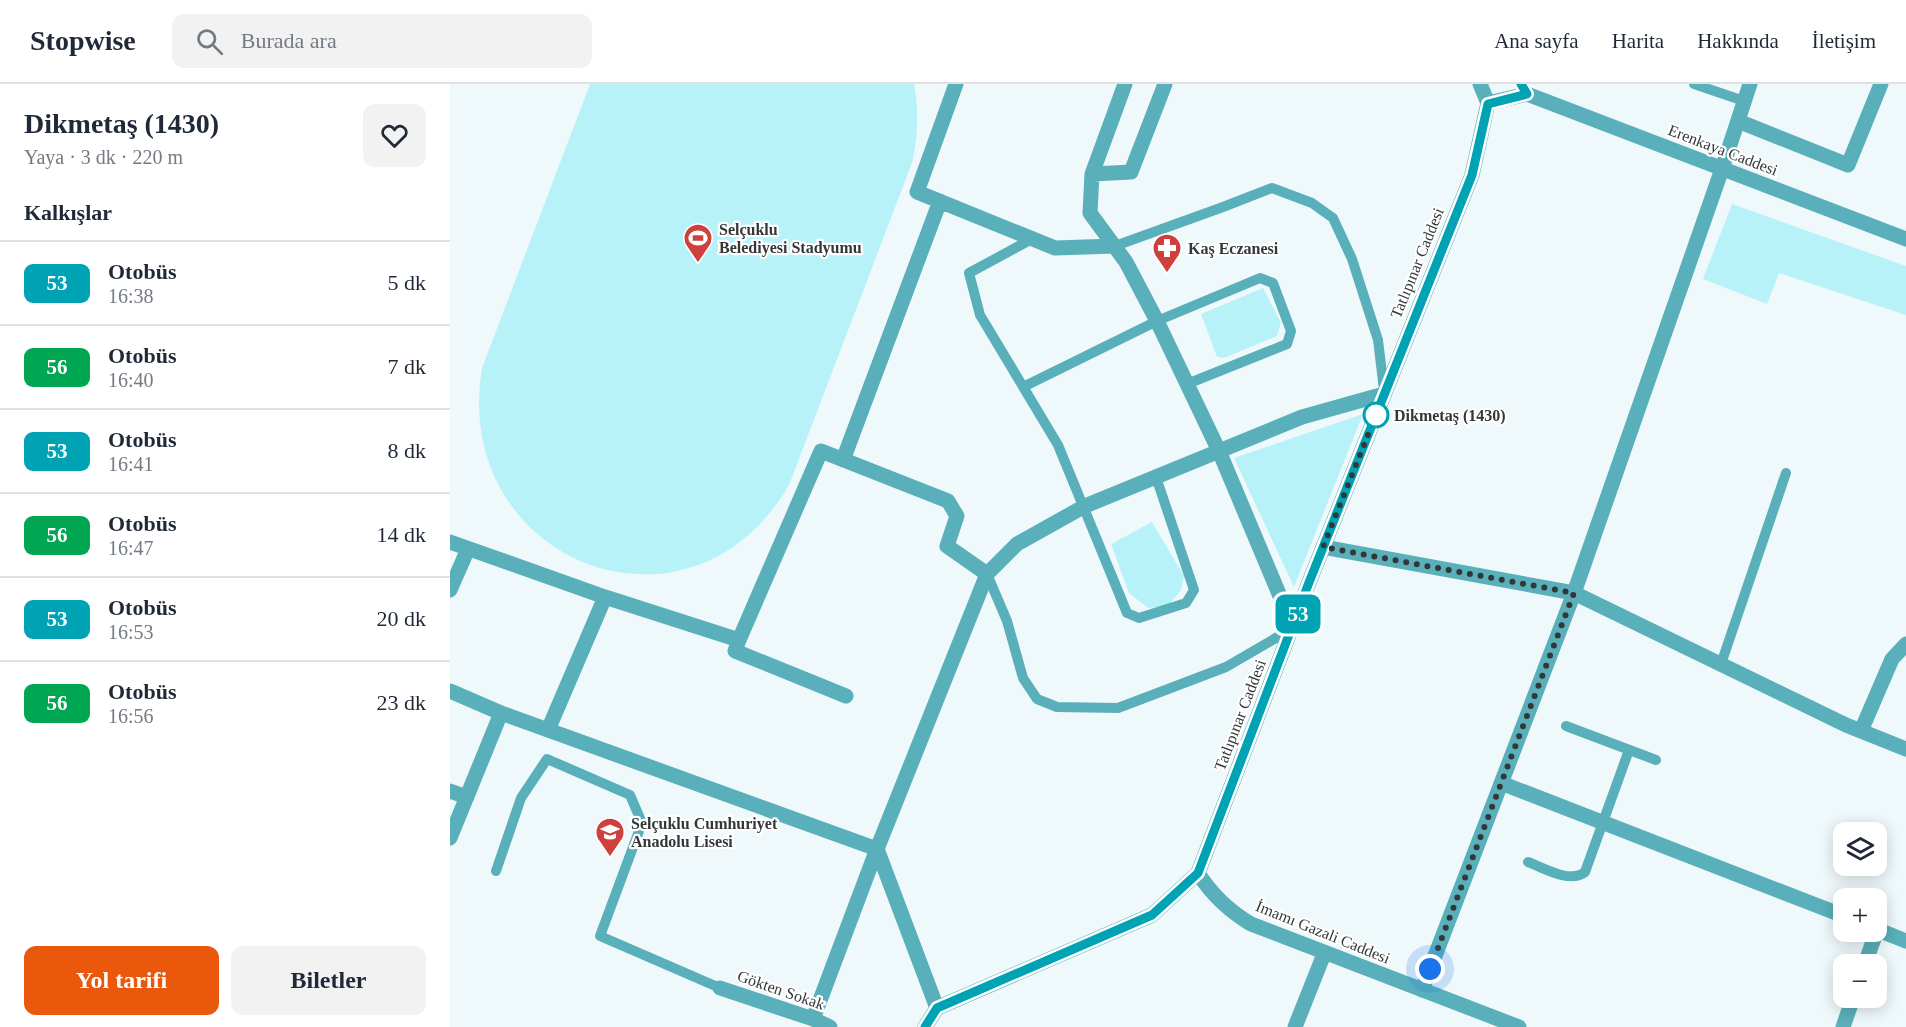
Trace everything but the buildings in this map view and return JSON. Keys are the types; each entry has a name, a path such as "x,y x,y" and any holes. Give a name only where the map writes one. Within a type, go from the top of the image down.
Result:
{"street":[{"path":"956,84 917,192 1055,248 1115,246"},
{"path":"1125,84 1092,174 1090,213 1126,262 1157,321 1219,451 1293,627"},
{"path":"1092,174 1131,171 1165,84"},
{"path":"1480,84 1488,104 1524,89"},
{"path":"1422,990 1574,593 1750,84"},
{"path":"1738,120 1848,165 1881,84"},
{"name":"Erenkaya Caddesi","path":"1524,89 1906,240"},
{"name":"Tatlıpınar Caddesi","path":"937,1008 1152,915 1198,873 1323,547 1472,175 1488,104"},
{"path":"843,460 940,201"},
{"path":"813,1019 877,849 987,574 1017,544 1085,506 1302,417 1384,394"},
{"path":"846,696 735,651 821,451 948,501 957,516 947,546 987,574"},
{"path":"450,542 605,597 739,640"},
{"path":"1323,547 1574,593 1861,731 1906,748"},
{"path":"450,590 468,549"},
{"path":"548,730 605,597"},
{"path":"1861,731 1892,659 1906,644"},
{"path":"450,690 501,713 877,849 937,1008 925,1027"},
{"path":"450,838 501,713"},
{"path":"1501,783 1833,912"},
{"path":"450,791 467,797"},
{"name":"İmamı Gazali Caddesi","path":"1198,873 1208,887 1235,914 1268,932 1519,1027"},
{"path":"1887,933 1906,941"},
{"path":"1295,1027 1324,954"},
{"name":"Gökten Sokak","path":"720,988 813,1019 830,1027"},
{"path":"1843,1027 1850,1008"}],"lane":[{"path":"1694,84 1744,101"},
{"path":"1115,246 1272,188 1312,203 1333,218 1352,260 1378,340 1384,394"},
{"path":"1032,239 969,273 980,315 1058,445 1085,506 1127,613 1139,618 1186,603 1194,590 1156,477"},
{"path":"1023,387 1157,321 1260,278 1273,283 1291,331 1287,344 1187,384"},
{"path":"1721,664 1786,473"},
{"path":"987,574 1007,621 1023,678 1037,699 1057,707 1118,708 1226,667 1293,627"},
{"path":"1566,726 1656,760"},
{"path":"1528,862 1571,878 1579,877 1585,872 1629,750"},
{"path":"496,871 520,798 548,759 630,795 642,823 600,936 720,988"}],"shaded area":[{"name":"Selçuklu Belediyesi Stadyumu","path":"590,84 914,84 917,124 912,163 789,485 746,537 695,566 640,574 586,563 539,535 503,492 482,436 482,368"},
{"path":"1732,204 1906,266 1906,315 1779,273 1767,304 1703,279"},
{"path":"1263,288 1281,323 1277,336 1224,358 1217,357 1201,314"},
{"path":"1363,414 1294,587 1234,458"},
{"path":"1152,522 1184,576 1181,590 1168,606 1148,608 1129,593 1111,544"}],"bus line":[{"name":"53","path":"925,1027 937,1008 1152,915 1198,873 1308,585 1472,175 1488,104 1527,94 1521,84"}],"place":[{"name":"Selçuklu Belediyesi Stadyumu","path":"698,264"},
{"name":"Kaş Eczanesi","path":"1167,274"},
{"name":"Dikmetaş (1430)","path":"1376,415"},
{"name":"Selçuklu Cumhuriyet Anadolu Lisesi","path":"610,858"}],"route":[{"path":"1376,415 1323,547 1574,593 1430,969"}]}
